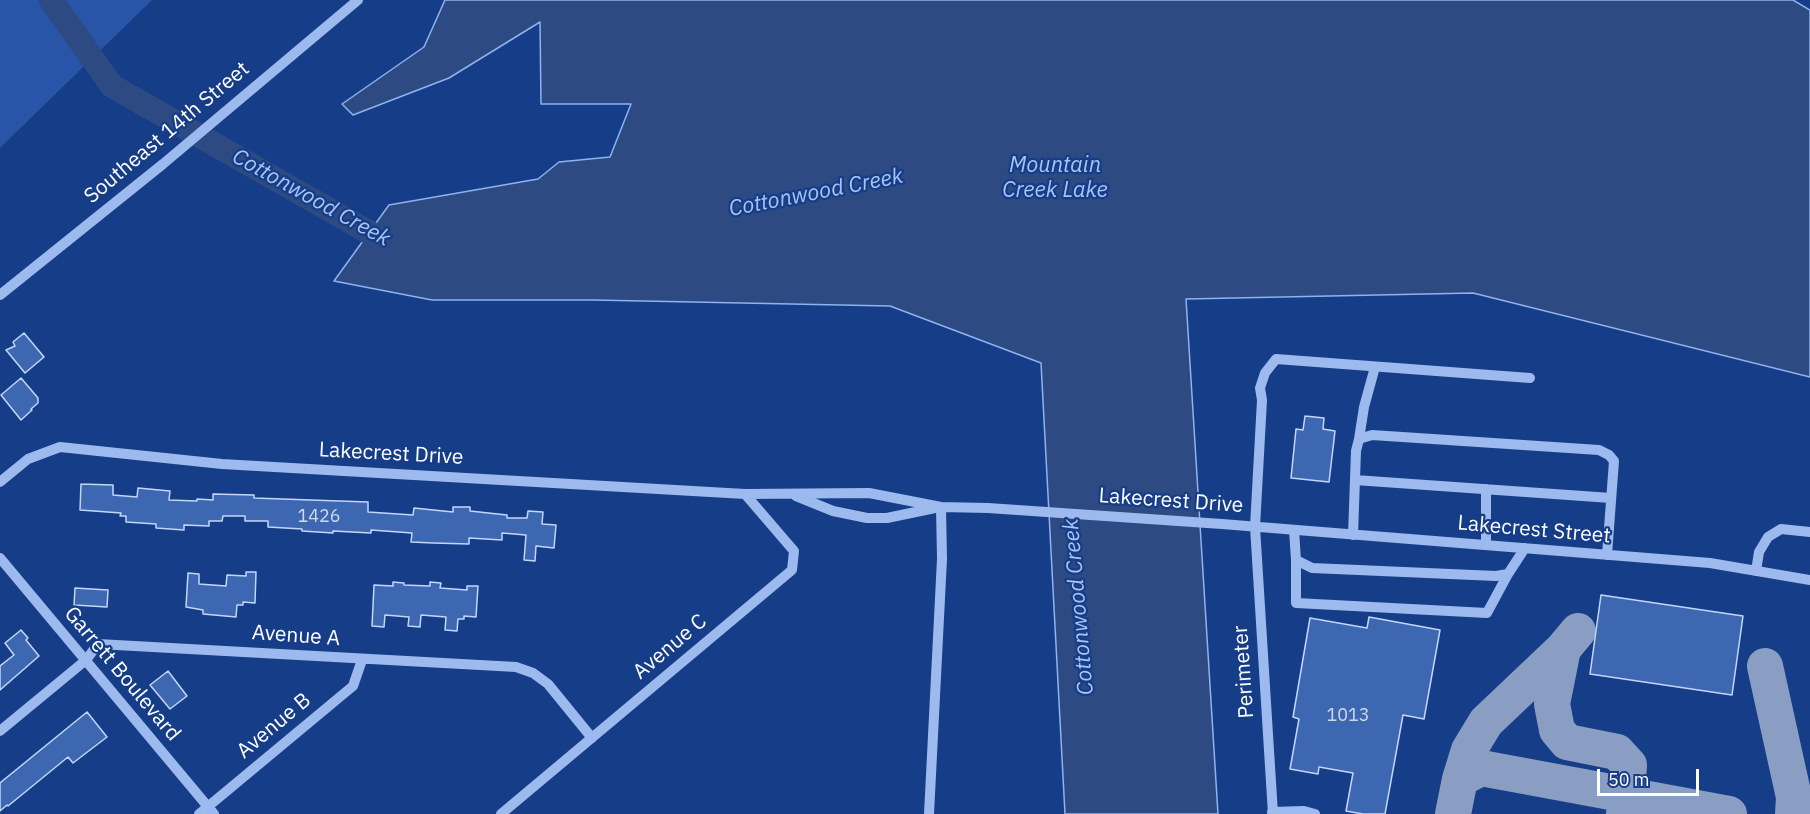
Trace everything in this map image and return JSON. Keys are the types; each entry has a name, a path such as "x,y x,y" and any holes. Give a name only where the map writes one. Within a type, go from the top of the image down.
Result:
{"street":[{"name":"Southeast 14th Street","path":"0,295 163,164 358,0"},
{"name":"Perimeter","path":"1273,813 1255,527 1262,400 1260,388 1265,373 1276,359 1376,367"},
{"path":"1353,535 1356,451 1364,407 1376,367 1530,378"},
{"path":"1359,439 1372,435 1599,450 1609,455 1614,461 1606,555"},
{"name":"Lakecrest Drive","path":"0,482 28,459 60,447 222,464 745,494 869,493 941,507 988,508 1255,527"},
{"path":"1355,480 1611,498"},
{"path":"1486,489 1486,545"},
{"name":"Avenue C","path":"501,814 792,570 794,552 745,494"},
{"name":"Lakecrest Drive","path":"791,494 832,511 867,518 887,518 941,507"},
{"path":"929,814 942,559 941,507"},
{"name":"Lakecrest Street","path":"1255,527 1710,563 1810,580"},
{"path":"1755,571 1759,552 1768,537 1781,529 1810,532"},
{"path":"1294,530 1296,603 1307,604 1487,613 1525,548"},
{"name":"Garrett Boulevard","path":"0,558 86,660 207,812"},
{"path":"1296,560 1312,568 1496,576 1508,574"},
{"name":"Avenue A","path":"0,731 86,660 98,644 516,667 533,673 548,684 592,738"},
{"name":"Avenue B","path":"207,812 352,686 362,660"},
{"path":"1273,813 1304,811 1315,814"}],"shaded area":[{"path":"0,0 152,0 0,148"}],"water":[{"name":"Mountain Creek Lake","path":"445,0 1793,0 1810,10 1810,377 1473,293 1186,299 1218,814 1065,814 1041,363 890,306 593,300 432,300 334,281 389,205 538,179 559,162 610,157 631,104 541,104 540,22 449,78 353,115 342,104 424,47"}],"building":[{"path":"24,333 44,357 25,373 6,350 15,346 13,342"},
{"path":"21,378 38,398 38,403 21,420 1,395"},
{"path":"1305,416 1324,418 1323,429 1335,431 1329,482 1291,478 1296,429 1303,430"},
{"path":"81,484 113,485 113,495 137,497 138,488 170,491 169,500 213,500 213,494 254,495 254,498 368,502 368,512 413,515 414,508 453,512 453,507 470,507 470,511 507,515 507,518 527,518 528,511 543,512 542,524 556,525 554,548 536,546 535,561 524,560 526,535 502,533 502,540 469,538 469,544 411,542 412,533 371,530 371,533 302,531 302,529 268,527 268,521 245,521 245,516 223,516 222,521 209,521 209,526 184,525 184,530 156,528 156,524 126,522 126,516 120,516 121,513 80,510"},
{"path":"246,572 256,572 255,603 243,602 243,605 237,605 236,617 203,614 203,610 186,607 188,573 199,574 199,584 226,586 227,575 246,576"},
{"path":"393,582 404,583 404,585 430,586 430,582 441,583 440,588 467,590 467,586 478,586 476,617 464,616 464,619 458,619 457,631 445,630 446,617 421,615 420,627 408,626 409,617 385,615 384,627 372,626 374,585 393,586"},
{"path":"75,588 108,590 107,607 74,605"},
{"path":"1601,595 1743,616 1732,695 1590,674"},
{"path":"1369,617 1440,630 1424,719 1403,715 1385,814 1346,811 1353,773 1319,767 1318,774 1290,769 1299,719 1293,717 1310,618 1367,628"},
{"path":"21,630 39,656 0,690 0,666 14,655 5,643"},
{"path":"168,671 187,696 170,709 150,685"},
{"path":"87,712 107,737 73,763 68,757 0,811 0,783"}],"waterway":[{"name":"Cottonwood Creek","path":"51,0 112,86 393,246 397,246"}],"taxiway":[{"path":"1578,631 1563,649 1552,704 1557,730 1567,742 1617,752 1629,765 1624,814"},
{"path":"1460,779 1469,750 1486,722 1563,649"},
{"path":"1765,666 1794,797 1793,814"},
{"path":"1453,814 1460,779 1481,768 1729,814"}]}
